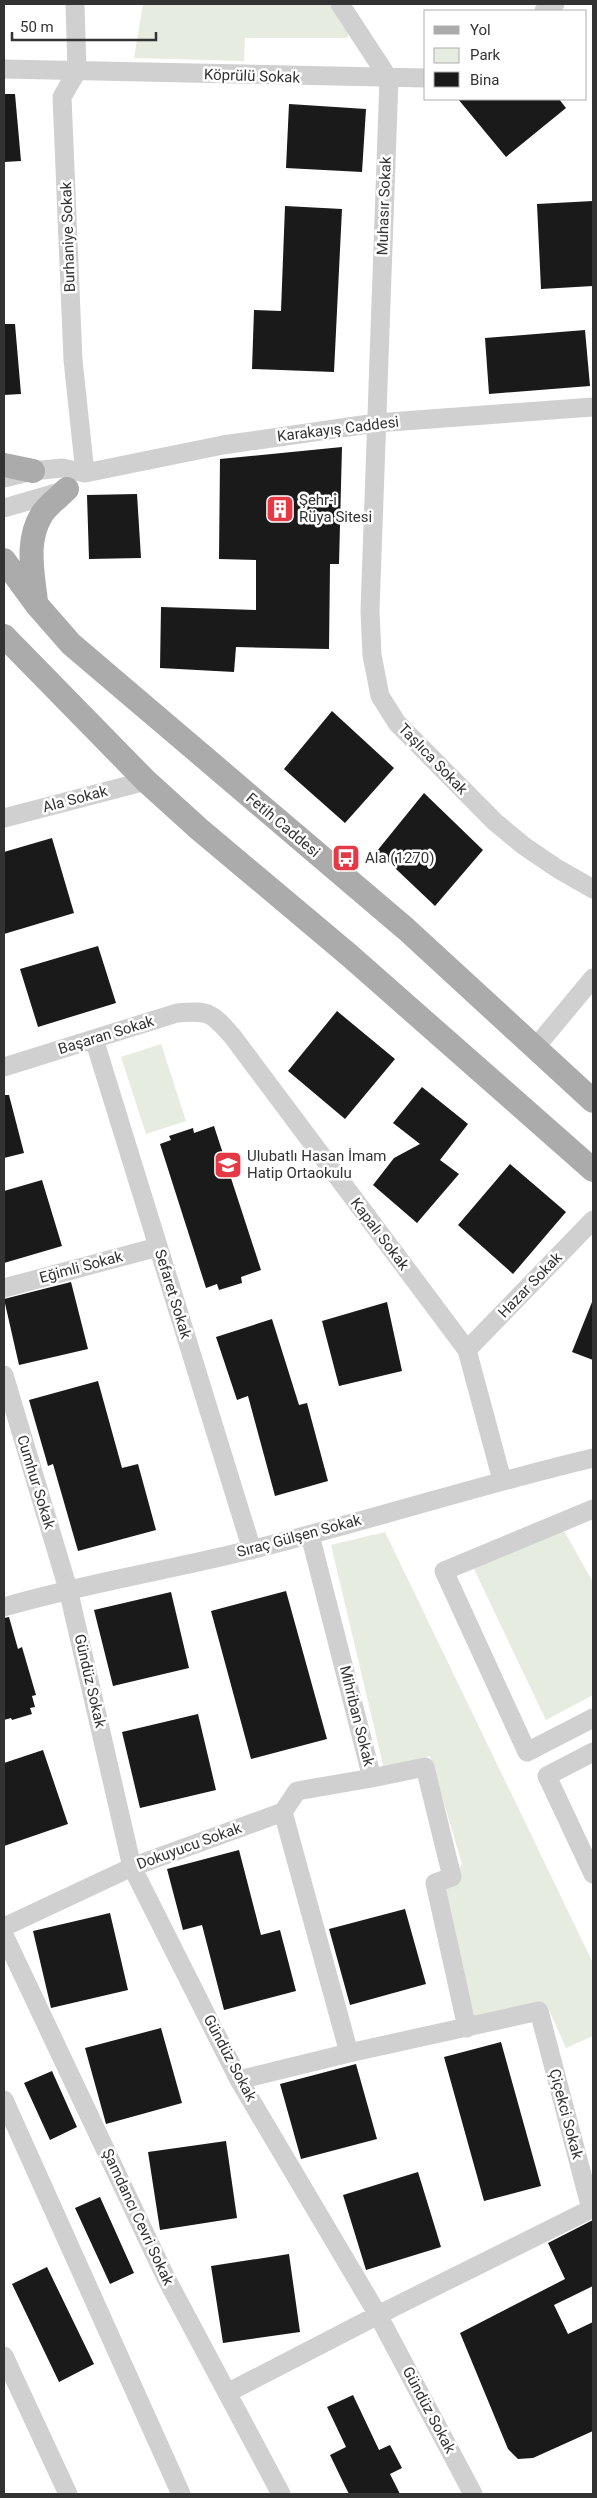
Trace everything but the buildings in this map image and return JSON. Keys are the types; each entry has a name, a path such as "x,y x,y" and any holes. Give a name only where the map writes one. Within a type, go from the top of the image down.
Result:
{"main road":[{"path":"4,465 34,471"},
{"path":"36,604 31,557 35,529 43,513 67,490"},
{"name":"Fetih Caddesi","path":"4,560 36,604 71,644 406,929 593,1101"},
{"path":"5,638 146,781 234,861 349,955 593,1170"}],"street":[{"path":"75,4 77,71"},
{"path":"340,4 389,79"},
{"name":"Köprülü Sokak","path":"4,69 389,79 424,78"},
{"name":"Burhaniye Sokak","path":"77,71 62,97 73,360 85,473"},
{"name":"Muhasır Sokak","path":"376,423 389,79"},
{"name":"Karakayış Caddesi","path":"4,478 34,471 62,468 85,473 223,445 376,423 593,407"},
{"name":"Taşlıca Sokak","path":"376,423 370,611 372,655 380,696 397,723 495,822 551,865 593,889"},
{"path":"4,508 67,490 85,473"},
{"name":"Ala Sokak","path":"4,818 146,781"},
{"path":"535,1048 593,978"},
{"name":"Başaran Sokak","path":"4,1067 177,1013 195,1011 210,1013"},
{"name":"Kapalı Sokak","path":"210,1013 233,1037 467,1350 502,1480"},
{"name":"Sefaret Sokak","path":"94,1039 252,1550"},
{"name":"Hazar Sokak","path":"467,1350 593,1220"},
{"name":"Eğimli Sokak","path":"4,1288 158,1247"},
{"name":"Cumhur Sokak","path":"5,1384 68,1588"},
{"name":"Sıraç Gülşen Sokak","path":"4,1607 68,1588 252,1550 502,1480 593,1458"},
{"path":"592,1723 527,1752 444,1571 593,1509"},
{"name":"Mihriban Sokak","path":"310,1535 372,1778 425,1767 452,1877 435,1883 467,2028"},
{"name":"Gündüz Sokak","path":"68,1588 132,1867 239,2080 378,2314 473,2494"},
{"path":"593,1752 548,1776 593,1874"},
{"path":"349,2053 283,1812 297,1791 372,1778"},
{"name":"Dokuyucu Sokak","path":"4,1927 132,1867 283,1812"},
{"name":"Şamdancı Cevri Sokak","path":"4,1935 166,2278 229,2392 281,2494"},
{"name":"Çiçekci Sokak","path":"229,2392 378,2314 591,2209 539,2011 349,2053 239,2080"},
{"path":"4,2100 181,2494"},
{"path":"4,2356 68,2494"}],"green space":[{"path":"143,4 329,4 351,30 347,38 245,38 244,61 134,58"},
{"path":"161,1044 186,1121 146,1134 121,1057"},
{"path":"560,1524 593,1582 593,1695 546,1720 472,1565"},
{"path":"385,1532 593,1963 593,2036 566,2048 549,2010 476,2023 442,1893 462,1864 430,1756 384,1769 331,1545"}],"place":[{"name":"Şehr-i Rüya Sitesi","path":"280,509"},
{"name":"Ala (1270)","path":"346,858"},
{"name":"Ulubatlı Hasan İmam Hatip Ortaokulu","path":"228,1165"}]}
